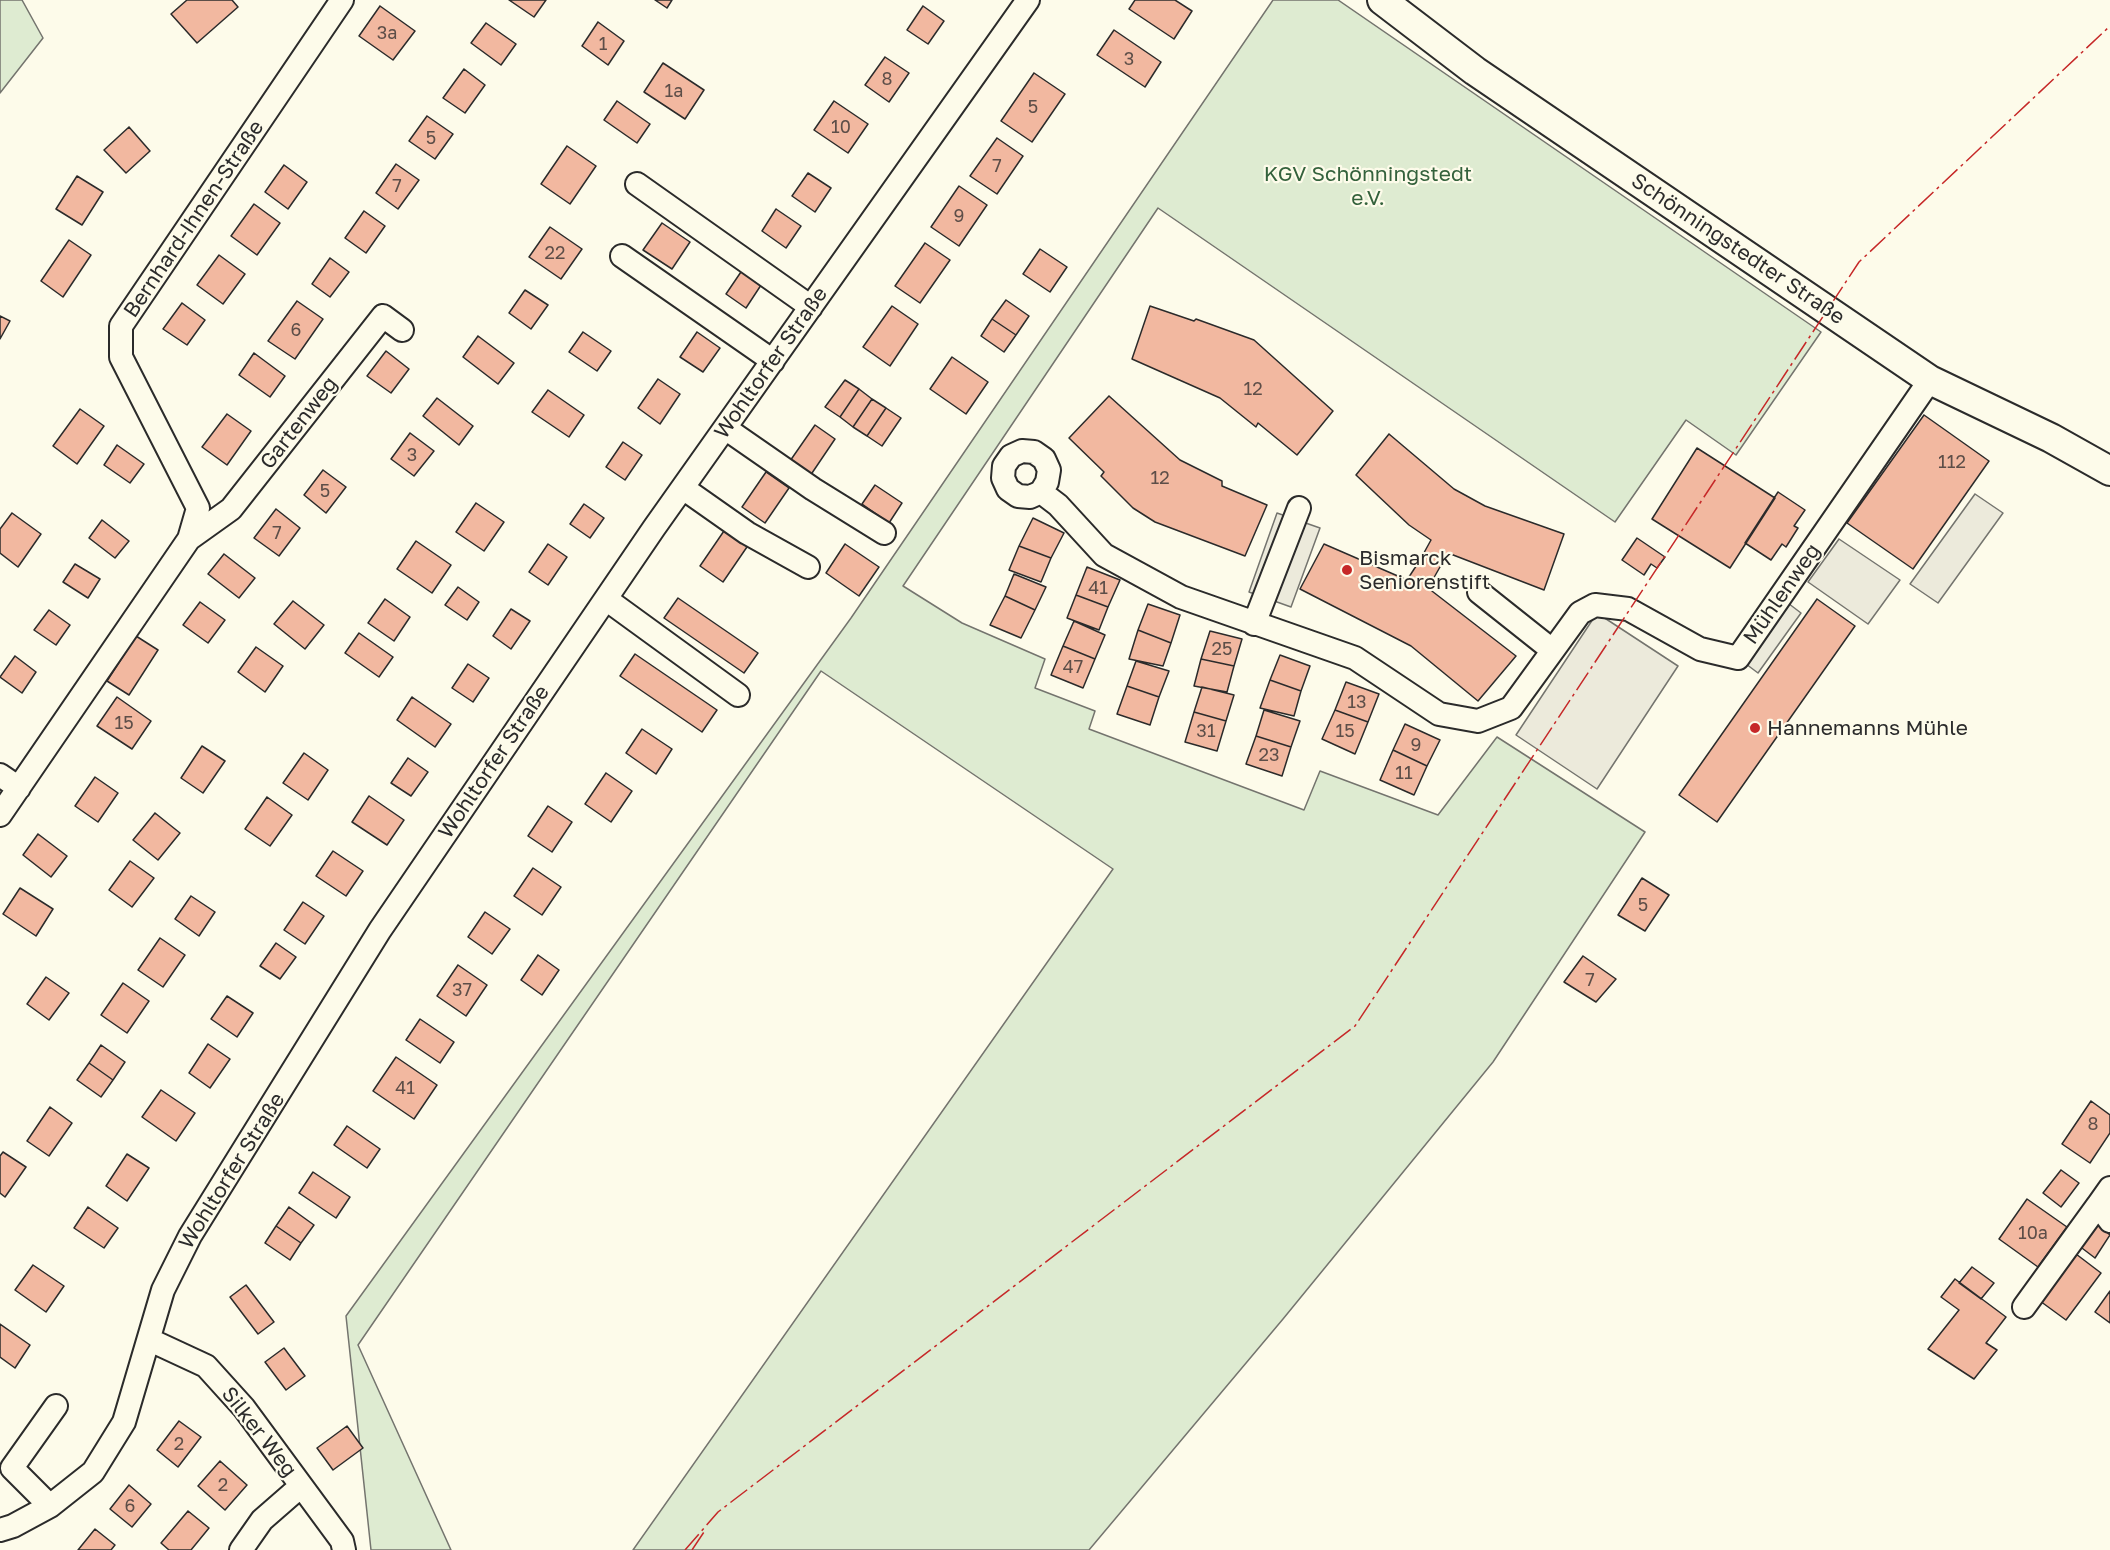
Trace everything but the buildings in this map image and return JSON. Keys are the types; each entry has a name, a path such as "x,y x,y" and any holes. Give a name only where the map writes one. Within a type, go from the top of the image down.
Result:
{"main road":[{"name":"Schönningstedter Straße","path":"1383,0 1475,71 1930,380 2051,438 2110,471"}],"street":[{"name":"Bernhard-Ihnen-Straße","path":"0,815 189,539 198,508 121,357 121,326 342,0"},
{"name":"Wohltorfer Straße","path":"0,1530 13,1526 50,1506 93,1472 124,1422 163,1290 190,1236 380,930 683,488 1028,0"},
{"path":"637,184 811,307"},
{"path":"622,256 772,361"},
{"name":"Gartenweg","path":"189,539 231,509 383,315 402,330"},
{"name":"Mühlenweg","path":"1041,492 1058,505 1104,555 1181,597 1355,658 1439,714 1478,721 1511,708 1580,613 1595,605 1628,609 1700,649 1738,658 1930,380"},
{"path":"725,428 813,489 884,533"},
{"path":"683,488 747,533 808,567"},
{"path":"1254,624 1299,508"},
{"path":"1479,592 1552,650"},
{"path":"606,599 738,695"},
{"path":"0,775 19,788"},
{"path":"2024,1307 2106,1205"},
{"name":"Silker Weg","path":"150,1340 206,1366 244,1408 342,1541 344,1550"},
{"path":"50,1506 12,1468 56,1406"},
{"path":"241,1550 262,1520 301,1486"}],"green space":[{"path":"0,0 22,0 43,38 0,93"},
{"name":"KGV Schönningstedt e.V.","path":"1273,0 1338,0 1821,332 1736,455 1686,420 1615,522 1158,208 903,586 962,623 1045,659 1035,688 1095,711 1089,729 1304,810 1320,771 1438,815 1497,737 1645,832 1493,1062 1283,1319 1089,1550 633,1550 1113,869 821,671 358,1345 451,1550 371,1550 346,1316 851,618"}],"shaded area":[{"path":"1975,494 2003,513 1938,603 1910,584"},
{"path":"1277,513 1320,528 1291,607 1249,592"},
{"path":"1839,539 1900,580 1868,624 1808,582"},
{"path":"1780,597 1801,613 1758,673 1738,658"},
{"path":"1597,613 1678,666 1597,789 1516,735"}],"power":[{"path":"685,1550 718,1512 1355,1026 1859,262 2110,26"},
{"path":"692,1550 704,1532"}],"place":[{"name":"Bismarck Seniorenstift","path":"1347,570"},
{"name":"Hannemanns Mühle","path":"1755,728"}]}
